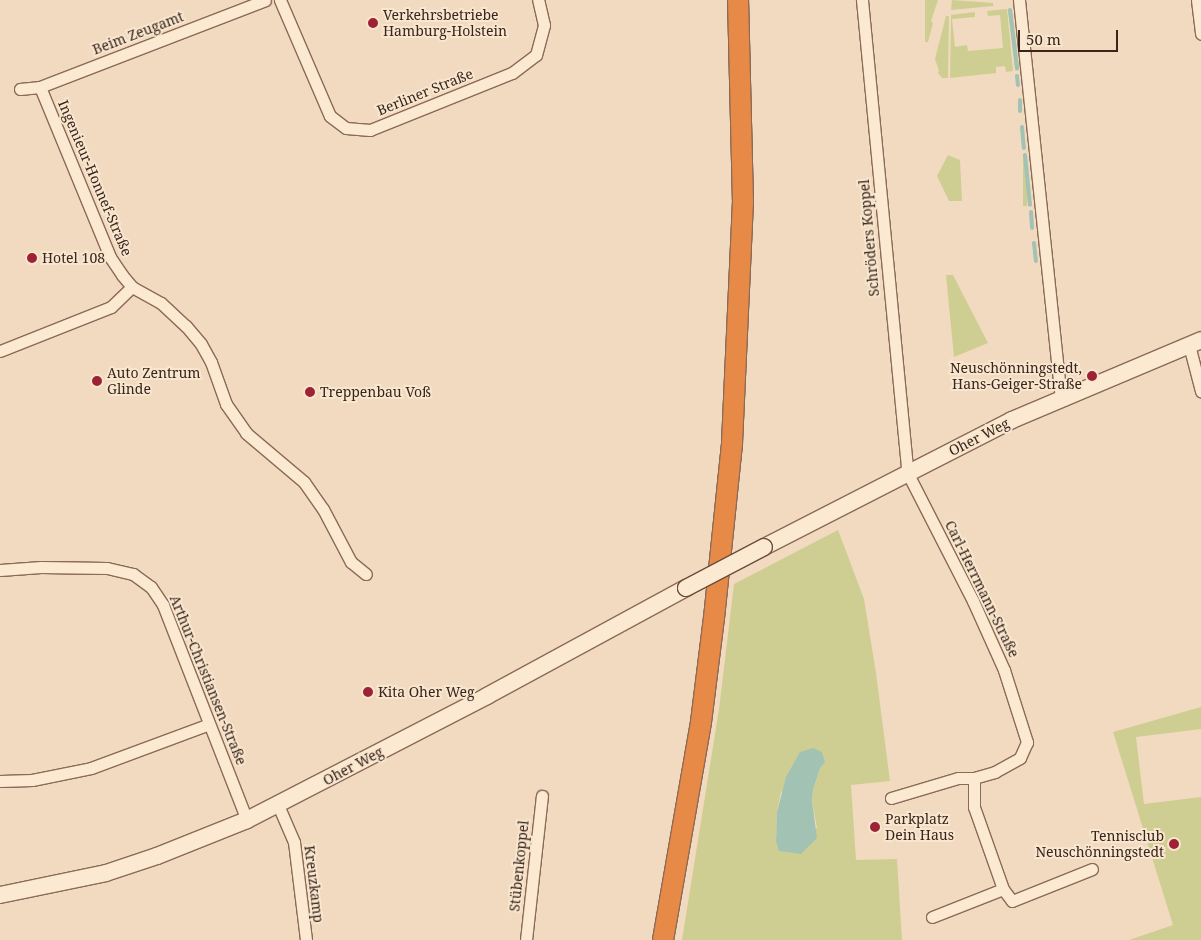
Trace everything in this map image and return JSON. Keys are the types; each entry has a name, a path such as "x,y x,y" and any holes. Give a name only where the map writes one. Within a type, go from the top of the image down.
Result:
{"highway":[{"path":"663,940 700,722 716,608 732,443 743,204 740,6"}],"street":[{"name":"Beim Zeugamt","path":"20,89 40,87 265,0"},
{"name":"Berliner Straße","path":"280,0 330,116 346,128 370,130 512,73 536,55 544,25 538,0"},
{"name":"Schröders Koppel","path":"862,0 908,474"},
{"path":"1019,0 1062,398"},
{"path":"1197,0 1201,34"},
{"name":"Ingenieur-Honnef-Straße","path":"40,87 110,257 132,287 160,303 186,326 201,344 211,362 226,404 246,433 304,482 323,509 351,562 366,574"},
{"path":"0,351 111,307 132,287"},
{"name":"Oher Weg","path":"0,895 106,873 157,856 247,820 764,547 1012,420 1195,343"},
{"path":"1195,343 1201,391"},
{"name":"Carl-Herrmann-Straße","path":"891,798 958,778 974,778 995,772 1020,758 1026,742 1004,670 974,601 908,474"},
{"name":"Arthur-Christiansen-Straße","path":"0,570 41,567 107,568 127,572 146,582 156,592 163,605 247,820"},
{"path":"0,781 32,780 91,768 209,724"},
{"path":"974,778 974,807 1003,890 1012,901 1092,869"},
{"name":"Stübenkoppel","path":"526,940 542,796"},
{"name":"Kreuzkamp","path":"278,805 294,842 306,940"},
{"path":"932,917 1003,890"}],"shaded area":[{"path":"925,0 938,0 931,21 933,23 928,42 925,42"},
{"path":"952,0 993,3 993,6 951,10"},
{"path":"1007,9 1013,71 1006,72 1005,66 996,67 996,73 950,78 951,15 975,12 975,17 952,19 955,47 967,45 968,51 1003,48 1000,15 988,16 987,11"},
{"path":"1008,9 1012,9 1019,70 1015,70"},
{"path":"946,16 949,16 948,78 942,78 938,73 935,59"},
{"path":"1023,154 1027,154 1027,206 1023,206"},
{"path":"948,155 960,160 962,201 949,201 937,176"},
{"path":"946,275 953,275 988,343 954,357"},
{"path":"838,530 864,599 890,781 851,785 856,860 897,859 902,940 682,940 719,709 734,584","holes":["820,768 813,790 812,801 817,828 776,841 777,812 781,792"]},
{"name":"Tennisclub Neuschönningstedt","path":"1201,707 1201,729 1136,737 1144,804 1201,797 1201,940 1129,940 1173,925 1113,732"},
{"path":"813,748 822,752 825,762 820,768 813,790 812,801 817,838 801,854 779,851 776,841 777,812 786,777 800,752"}],"waterway":[{"path":"1010,10 1017,69"},
{"path":"1017,76 1018,85"},
{"path":"1020,100 1020,111"},
{"path":"1022,127 1024,148"},
{"path":"1025,155 1030,205"},
{"path":"1031,212 1032,228"},
{"path":"1034,243 1036,261"}],"place":[{"name":"Verkehrsbetriebe Hamburg-Holstein","path":"373,23"},
{"name":"Hotel 108","path":"32,258"},
{"name":"Neuschönningstedt, Hans-Geiger-Straße","path":"1092,376"},
{"name":"Auto Zentrum Glinde","path":"97,381"},
{"name":"Treppenbau Voß","path":"310,392"},
{"name":"Kita Oher Weg","path":"368,692"},
{"name":"Parkplatz Dein Haus","path":"875,827"},
{"name":"Tennisclub Neuschönningstedt","path":"1174,844"}]}
